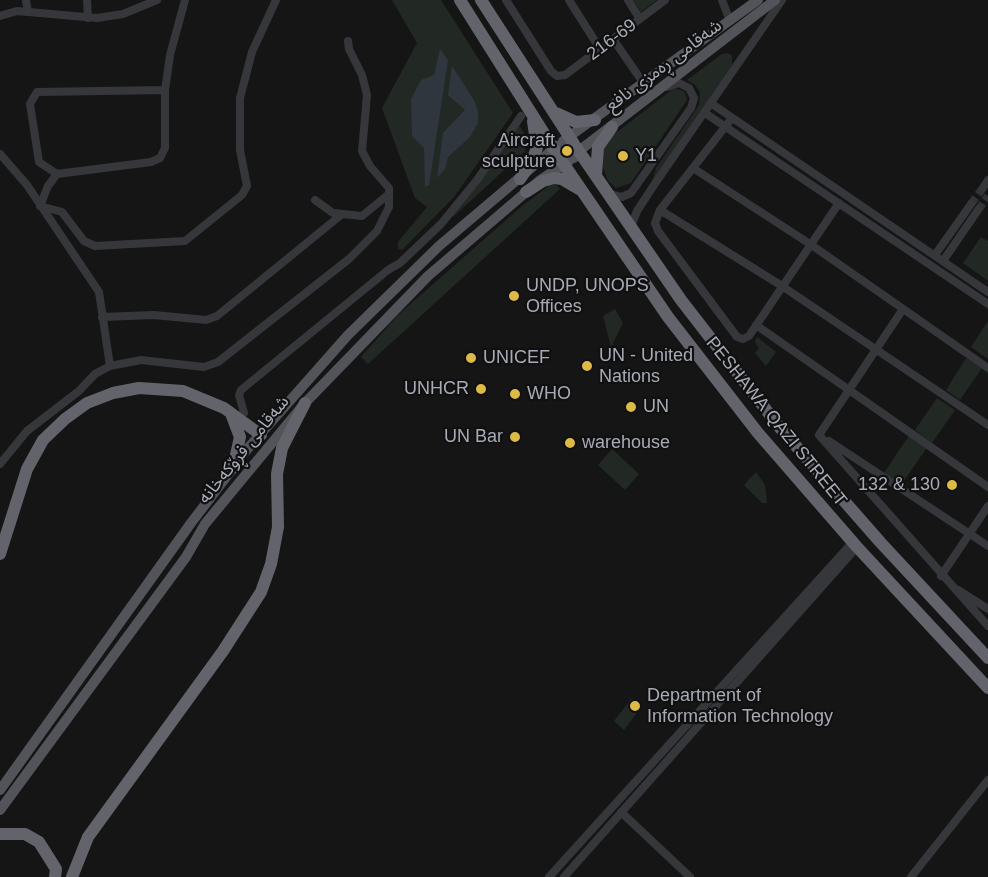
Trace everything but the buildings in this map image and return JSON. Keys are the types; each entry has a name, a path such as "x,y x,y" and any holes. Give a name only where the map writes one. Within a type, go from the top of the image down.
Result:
{"highway":[{"name":"PESHAWA QAZI STREET","path":"460,0 525,112 596,176 681,300 781,429 880,543 988,658"},
{"name":"PESHAWA QAZI STREET","path":"481,0 549,106 583,193 675,326 758,433 855,545 988,688"},
{"path":"549,106 572,122 591,122"},
{"path":"520,179 531,164 537,148 525,112"},
{"path":"596,176 595,163 598,147 612,126"},
{"path":"526,192 543,181 554,178 571,183 583,193"},
{"path":"0,554 18,492 27,469 43,440 65,418 87,403 113,393 153,387 198,396 230,412 265,439"},
{"path":"72,877 88,837 229,644 261,592 271,564 278,527 277,474 282,448 305,403"},
{"path":"230,412 239,429 240,437 233,468"},
{"path":"0,834 25,834 39,842 56,869 55,877"}],"main road":[{"name":"شەقامی ڕەمزی نافع","path":"566,151 591,122 759,0"},
{"name":"شەقامی ڕەمزی نافع","path":"566,151 598,136 612,126 775,0"},
{"path":"591,122 590,133 598,136"},
{"name":"شەقامی فڕۆکەخانە","path":"0,810 186,557 205,524 265,439 348,335 430,254 520,179 566,151"},
{"name":"شەقامی فڕۆکەخانە","path":"0,790 195,516 233,468 305,403 428,276 526,192 566,151"},
{"path":"195,516 205,524"}],"street":[{"path":"26,0 28,12"},
{"path":"87,0 88,18"},
{"path":"0,16 17,11 88,18 123,14 158,0"},
{"path":"165,90 37,92 30,104 39,162 57,174 151,162 160,158 165,148 165,90 170,55 185,0"},
{"path":"40,206 62,212 84,241 95,246 173,242 185,241 242,195 247,186 240,150 240,98 252,52 276,0"},
{"name":"216-69","path":"506,0 551,72 557,76 565,75 665,0"},
{"path":"569,0 600,49"},
{"path":"628,0 640,19"},
{"path":"722,0 730,21"},
{"path":"631,227 637,211 654,185 782,0"},
{"path":"613,39 644,84"},
{"path":"0,464 27,431 79,391 95,374 110,366 141,360 204,367 218,362 349,259 377,231 389,207 389,194 388,188 370,166 362,151 367,95 362,75 349,49 348,41"},
{"path":"607,193 619,197 628,195 651,167 691,108 694,100 691,90 682,84 673,84 660,90"},
{"path":"712,104 935,255 988,304"},
{"path":"244,412 239,395 241,390 388,270 400,263 441,224 477,180 525,112"},
{"path":"705,113 915,254 988,292"},
{"path":"732,118 660,210 656,220 658,231 740,339 746,338 756,325 839,203"},
{"path":"0,154 40,206 99,292 110,366"},
{"path":"651,167 645,180 648,185 654,185"},
{"path":"693,168 810,244 988,368"},
{"path":"40,206 48,186 57,174"},
{"path":"315,201 333,213 362,216 389,194"},
{"path":"935,255 975,207 943,261"},
{"path":"660,210 782,286 988,425"},
{"path":"102,317 154,315 206,320 217,316 341,215"},
{"path":"915,254 921,246"},
{"path":"819,435 903,309"},
{"path":"756,325 988,487"},
{"path":"819,435 988,546"},
{"path":"819,435 944,579 988,626"},
{"path":"944,579 988,506"},
{"path":"564,877 855,545"},
{"path":"549,877 855,545"},
{"path":"944,579 988,609"},
{"path":"911,877 988,780"},
{"path":"621,812 690,877"}],"shaded area":[{"path":"392,0 441,0 513,113 454,197 402,250 398,249 398,242 427,207 415,198 382,108 417,43"},
{"path":"633,0 657,0 641,12"},
{"path":"440,49 448,60 429,185 425,187 424,148 412,136 411,99 421,80 434,75"},
{"path":"728,53 732,56 732,65 652,182 656,168 699,105 700,92 687,80 722,54"},
{"path":"452,66 474,100 478,111 478,123 470,137 448,157 445,169 437,178 443,133 465,110 448,95"},
{"path":"674,88 684,91 687,100 631,183 616,188 608,181 599,157 608,139"},
{"path":"518,123 525,135 525,151 453,217 452,213"},
{"path":"550,185 556,185 560,189 368,364 361,357 398,315 522,206"},
{"path":"981,237 988,241 988,281 963,263"},
{"path":"615,309 623,323 611,347 603,316"},
{"path":"988,321 988,359 971,347"},
{"path":"757,337 776,352 766,366 755,353 759,348 755,342"},
{"path":"966,358 982,368 960,400 946,390"},
{"path":"937,398 955,410 932,443 915,430"},
{"path":"910,434 928,446 899,488 882,476"},
{"path":"612,449 639,474 625,490 598,465"},
{"path":"756,472 765,485 767,503 762,503 744,485"},
{"path":"632,698 642,706 624,730 614,721"}],"tunnel":[{"path":"971,204 983,188"},
{"path":"978,210 988,196"}],"place":[{"name":"Aircraft sculpture","path":"567,151"},
{"name":"Y1","path":"623,156"},
{"name":"UNDP, UNOPS Offices","path":"514,296"},
{"name":"UNICEF","path":"471,358"},
{"name":"UN - United Nations","path":"587,366"},
{"name":"UNHCR","path":"481,389"},
{"name":"WHO","path":"515,394"},
{"name":"UN","path":"631,407"},
{"name":"UN Bar","path":"515,437"},
{"name":"warehouse","path":"570,443"},
{"name":"132 & 130","path":"952,485"},
{"name":"Department of Information Technology","path":"635,706"}]}
